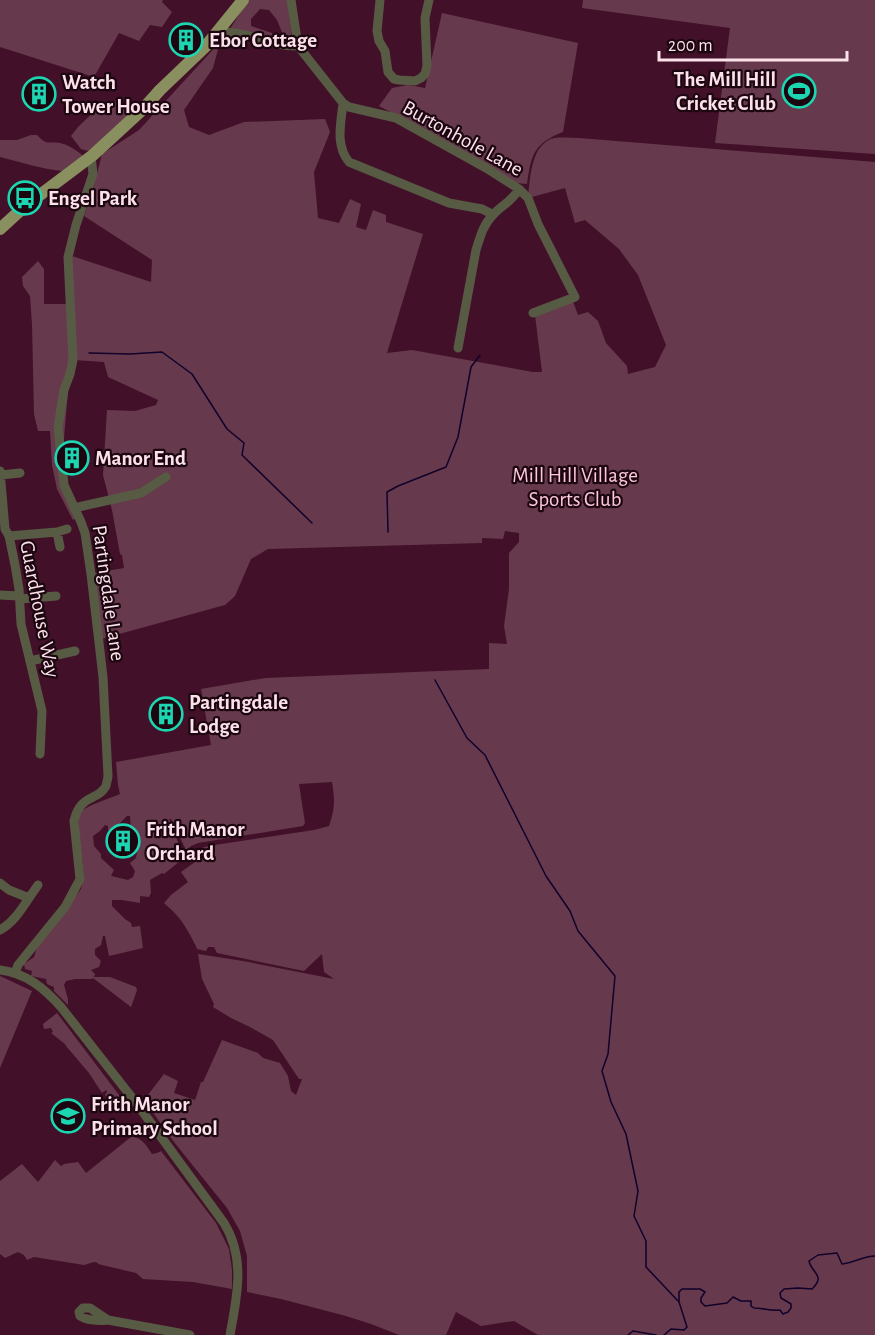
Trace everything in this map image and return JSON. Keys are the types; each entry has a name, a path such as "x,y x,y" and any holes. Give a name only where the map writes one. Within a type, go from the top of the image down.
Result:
{"main road":[{"path":"0,229 24,207 91,156 143,109 205,47 243,0"}],"street":[{"path":"291,0 298,46 343,104 340,141 342,151 349,162 449,203 482,209 492,214"},
{"path":"380,0 377,31 385,51 388,72 396,80 411,81 421,78 427,70 425,18 429,0"},
{"path":"218,32 232,32 279,44 298,46"},
{"name":"Burtonhole Lane","path":"343,104 396,118 486,168 519,189 528,198 538,224 575,297 533,313"},
{"name":"Partingdale Lane","path":"80,805 105,787 108,776 103,677 85,533 64,485 58,427 64,390 73,360 68,257 93,174 91,156"},
{"path":"458,348 476,250 481,235 492,214 513,199 519,189"},
{"path":"1,473 20,473"},
{"name":"Guardhouse Way","path":"1,473 5,532 19,589 21,624 42,711 40,754"},
{"path":"74,508 141,493 166,477"},
{"path":"5,532 62,531 60,547"},
{"path":"0,595 19,598 56,596"},
{"path":"30,661 75,651"},
{"path":"15,973 18,965 65,908 81,879 74,821 80,805 73,796"},
{"path":"0,883 9,890 29,898"},
{"path":"0,930 16,917 38,885"},
{"path":"0,970 15,973 48,992 104,1062 230,1232 238,1258 239,1272 230,1335"},
{"path":"108,1320 190,1335"}],"green space":[{"path":"0,0 163,0 162,2 172,12 162,27 150,25 139,41 119,33 94,77 0,47"},
{"path":"248,0 287,0 292,39 284,37 277,20 269,10 260,9 251,19 251,26 272,33 277,40 230,29"},
{"name":"The Mill Hill Cricket Club","path":"583,0 875,0 875,154 715,143 730,28 582,8"},
{"path":"442,13 578,43 563,132 553,136 536,151 530,165 527,184 516,183 379,106 392,88 408,85 425,88"},
{"name":"Mill Hill Village Sports Club","path":"220,42 213,68 184,110 189,127 209,135 244,122 325,119 330,132 314,172 318,218 339,223 350,199 361,204 356,227 366,230 373,210 386,215 386,222 423,234 387,353 412,350 533,372 542,372 535,315 572,299 578,315 588,312 598,321 606,343 627,366 628,374 655,367 666,345 638,275 619,249 585,220 575,223 565,188 528,198 533,162 541,146 547,141 555,138 579,138 875,162 875,1335 538,1335 514,1321 481,1326 456,1312 446,1335 399,1335 346,1316 247,1292 247,1256 240,1231 227,1208 174,1142 144,1100 164,1074 178,1081 174,1093 195,1100 201,1082 222,1040 280,1063 288,1076 291,1091 296,1095 302,1079 299,1079 273,1040 213,1007 214,1004 202,979 198,954 334,979 324,972 322,954 304,971 217,953 214,947 208,947 206,951 197,949 183,923 164,903 188,882 181,872 195,862 189,854 192,851 208,846 329,826 334,804 332,782 299,784 305,823 303,826 198,843 186,850 169,819 183,855 180,861 164,874 150,880 151,893 149,897 140,896 140,903 112,900 112,906 131,923 132,927 140,926 143,948 109,956 105,936 103,936 101,945 95,949 95,955 101,961 99,967 91,970 95,974 94,977 110,977 136,987 131,1007 93,978 66,981 64,985 68,1005 54,991 54,987 47,984 46,979 31,976 32,971 25,969 24,964 34,957 37,947 81,889 83,867 79,813 120,794 116,762 211,745 201,689 265,678 489,669 489,643 507,644 504,626 509,589 509,553 519,542 519,533 505,531 503,539 482,538 482,543 268,549 251,559 235,596 225,605 101,639 95,573 124,568 103,475 107,410 135,411 156,405 158,400 108,377 104,362 74,360 72,256 151,282 152,260 84,216 102,154 139,130","holes":["127,816 130,816 131,831 138,847 136,858 130,863 135,871 133,877 128,880 111,876 114,870 101,858 101,854 94,846 93,836 105,825 108,826 108,830 113,830"]},
{"path":"118,101 131,112 92,152 81,149 71,136 104,102"},
{"path":"37,135 46,142 66,145 83,156 62,171 0,157 0,140 17,140"},
{"path":"38,261 44,269 44,304 68,304 71,359 61,471 77,517 73,520 57,489 52,465 50,431 38,431 34,414 30,296 23,286 22,277"},
{"path":"0,976 32,991 0,1068"},
{"path":"57,1013 124,1104 121,1103 114,1108 110,1104 115,1098 114,1095 107,1098 106,1090 102,1093 65,1044 51,1033 53,1032 51,1028 44,1029 43,1024"},
{"path":"131,1137 141,1140 152,1154 161,1151 216,1223 229,1249 232,1289 193,1282 143,1279 136,1273 94,1262 84,1265 34,1257 27,1260 18,1252 5,1258 0,1254 0,1181 22,1164 38,1182 55,1160 61,1166 78,1162 86,1173"}],"waterway":[{"path":"89,353 162,352 192,374 227,429 244,443 242,455 312,523"},
{"path":"388,532 387,492 446,467 458,437 471,367 480,355"},
{"path":"435,680 467,738 485,755 546,876 570,911 578,931 615,976 608,1054 602,1071 611,1102 626,1134 638,1191 634,1216 646,1241 646,1267 679,1302"},
{"path":"664,1335 671,1329 684,1330 687,1327 679,1302 679,1292 682,1289 700,1289 705,1292 701,1298 705,1306 727,1303 733,1297 741,1301 751,1301 751,1306 754,1308 780,1310 783,1314 788,1312 791,1304 781,1298 780,1293 784,1289 812,1289 818,1277 809,1261 818,1255 837,1253 842,1264 875,1256"},
{"path":"628,1335 633,1331 656,1335"}],"place":[{"name":"Ebor Cottage","path":"186,40"},
{"name":"The Mill Hill Cricket Club","path":"799,91"},
{"name":"Watch Tower House","path":"39,94"},
{"name":"Engel Park","path":"25,198"},
{"name":"Manor End","path":"72,458"},
{"name":"Partingdale Lodge","path":"166,714"},
{"name":"Frith Manor Orchard","path":"123,841"},
{"name":"Frith Manor Primary School","path":"68,1116"}]}
